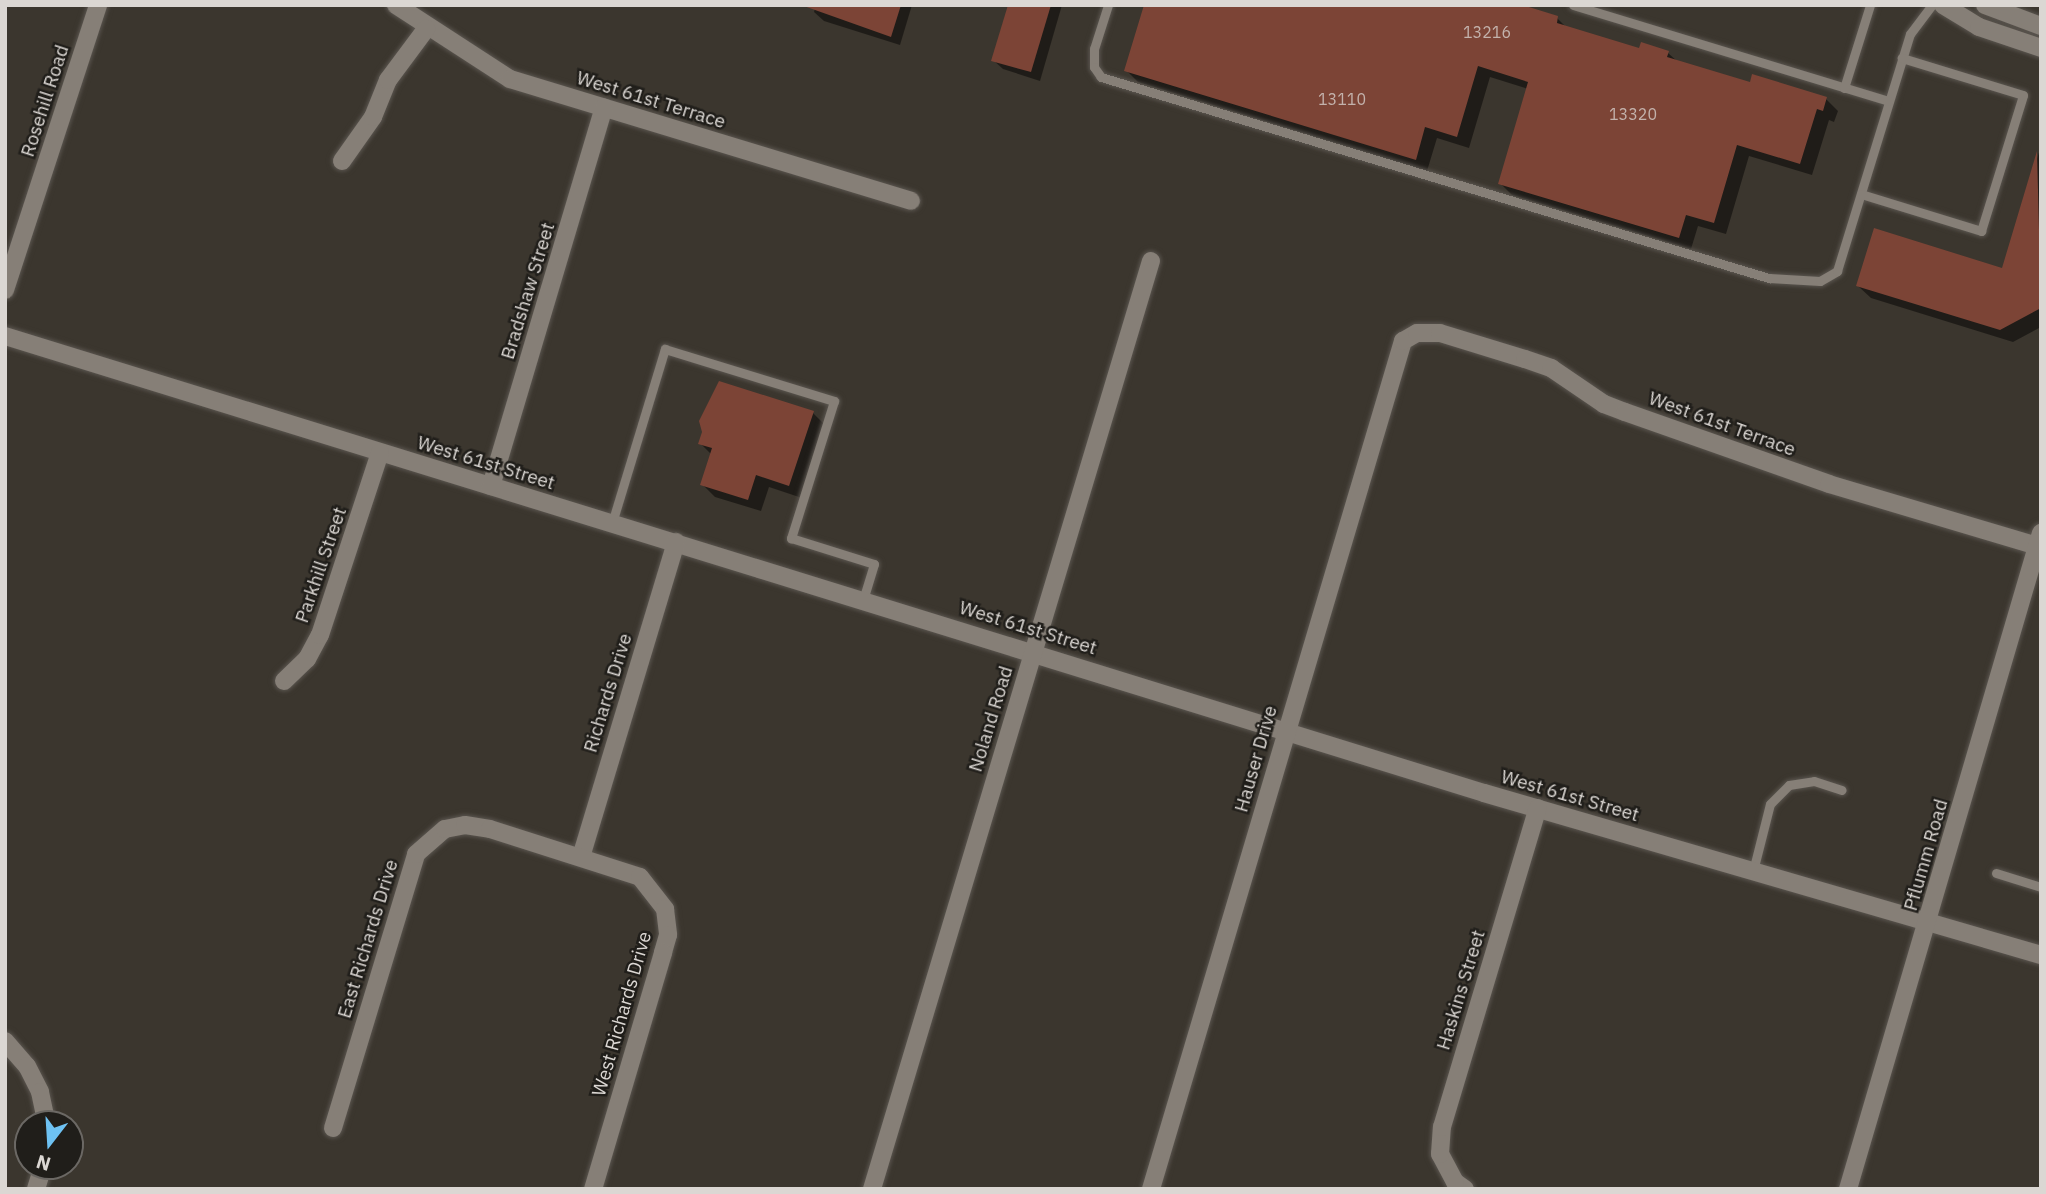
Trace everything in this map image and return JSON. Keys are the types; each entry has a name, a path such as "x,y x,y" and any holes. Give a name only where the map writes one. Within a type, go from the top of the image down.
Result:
{"street":[{"name":"Rosehill Road","path":"5,290 98,5"},
{"name":"West 61st Terrace","path":"396,5 426,29 510,79 911,201"},
{"path":"1943,5 1979,27 2038,48"},
{"path":"1985,5 2041,27"},
{"path":"342,161 373,117 388,80 426,29"},
{"name":"Bradshaw Street","path":"491,486 604,108"},
{"name":"Noland Road","path":"872,1189 1151,261"},
{"name":"West 61st Terrace","path":"1403,341 1417,333 1440,333 1525,359 1550,368 1604,404 1829,484 2039,539"},
{"name":"West 61st Street","path":"5,336 1538,808 2041,955"},
{"name":"Hauser Drive","path":"1150,1189 1403,341"},
{"name":"Parkhill Street","path":"284,681 307,659 320,635 380,453"},
{"name":"Pflumm Road","path":"1848,1189 2039,539"},
{"name":"Richards Drive","path":"581,857 676,542"},
{"name":"Haskins Street","path":"1460,1185 1440,1153 1442,1127 1538,808"},
{"name":"East Richards Drive","path":"333,1128 410,871 429,839 465,825 581,857"},
{"name":"West Richards Drive","path":"581,857 640,877 665,909 668,935 593,1189"},
{"path":"5,1041 27,1066 40,1091 44,1110"}],"lane":[{"path":"1108,5 1094,49 1094,67 1101,77 1769,278 1820,281 1837,271 1910,34 1932,5"},
{"path":"1573,5 1889,101"},
{"path":"1844,88 1870,5"},
{"path":"2038,48 2041,27"},
{"path":"1861,194 1981,231 2023,95 1902,58"},
{"path":"612,523 665,349 834,401 791,538 874,564 863,599"},
{"path":"1753,871 1770,804 1789,785 1814,781 1842,790"},
{"path":"1996,873 2041,887"}],"building":[{"path":"801,5 901,5 891,37"},
{"path":"1008,5 1051,5 1031,72 991,61"},
{"path":"1144,5 1522,5 1558,16 1557,23 1639,48 1641,42 1669,51 1667,57 1750,82 1752,74 1827,97 1823,111 1817,109 1800,164 1737,145 1714,223 1686,215 1679,238 1498,184 1528,82 1478,66 1457,137 1425,127 1416,160 1124,71"},
{"path":"2037,151 2041,308 2000,330 1856,286 1874,228 2002,268"},
{"path":"719,381 814,411 789,486 756,475 748,500 700,485 712,448 698,444 702,432 699,421"}]}
